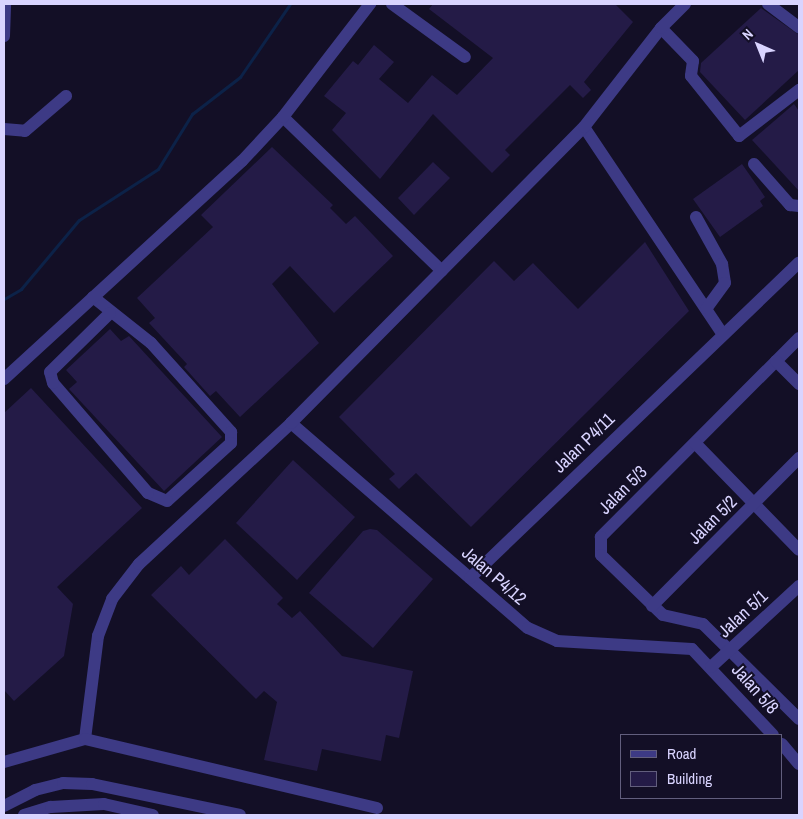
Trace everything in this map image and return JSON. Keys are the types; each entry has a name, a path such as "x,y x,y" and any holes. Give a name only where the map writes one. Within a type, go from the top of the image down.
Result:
{"street":[{"path":"4,36 5,4"},
{"path":"4,379 242,161 283,116 370,4"},
{"path":"392,4 465,57"},
{"path":"85,739 89,678 98,636 112,599 139,564 291,423 584,127 660,28 685,4"},
{"path":"768,4 799,27"},
{"path":"660,28 693,61 691,76 739,136 799,90"},
{"path":"4,129 25,131 66,96"},
{"path":"283,116 442,271"},
{"path":"584,127 722,332"},
{"path":"754,164 790,205 799,206"},
{"path":"696,217 722,264 725,283 707,308"},
{"name":"Jalan P4/11","path":"470,578 722,332 799,262"},
{"path":"93,297 110,313 151,343 231,432 230,443 167,501 148,493 53,383 50,372 110,313"},
{"name":"Jalan 5/3","path":"799,338 601,537 601,555 652,606 663,616 703,624 799,720"},
{"path":"776,361 799,384"},
{"name":"Jalan P4/12","path":"291,423 528,628 557,640 680,645 692,649 711,667"},
{"path":"695,442 799,550"},
{"name":"Jalan 5/2","path":"652,606 799,458"},
{"name":"Jalan 5/1","path":"711,667 799,586"},
{"name":"Jalan 5/8","path":"711,667 772,734"},
{"path":"4,762 85,739 377,808"},
{"path":"783,745 799,764"},
{"path":"4,806 35,790 63,783 92,784 240,815"},
{"path":"24,815 51,807 104,804 153,815"}],"building":[{"path":"433,4 615,4 633,22 584,82 591,90 583,98 570,85 505,150 510,155 492,173 433,114 380,179 332,130 346,113 324,96 353,61 358,65 374,45 394,62 379,79 408,103 432,75 457,95 493,58 429,9"},
{"path":"761,8 799,35 799,70 745,120 700,72 701,63"},
{"path":"794,104 799,111 799,191 752,140"},
{"path":"272,147 333,205 330,208 346,224 355,216 393,256 334,313 290,266 272,284 319,343 240,417 216,391 210,396 184,367 187,364 149,323 155,318 137,298 213,227 201,215"},
{"path":"433,162 450,178 414,215 398,198"},
{"path":"742,164 765,197 760,201 763,206 720,237 693,199"},
{"path":"645,242 689,311 471,527 416,473 399,489 389,479 395,474 339,417 494,261 514,281 533,263 578,309"},
{"path":"110,329 121,341 129,336 222,437 164,491 69,389 77,382 66,370"},
{"path":"31,388 142,508 57,587 73,604 64,656 14,701 4,690 4,413"},
{"path":"293,460 355,517 297,580 236,523"},
{"path":"377,530 433,579 373,648 309,593 363,531"},
{"path":"225,539 283,598 277,604 292,618 300,611 342,656 413,671 399,738 386,735 381,761 322,749 317,771 264,760 277,702 264,691 256,699 151,595 181,566 189,575"}],"waterway":[{"path":"4,299 21,289 79,220 158,169 192,114 240,77 290,4"}]}
